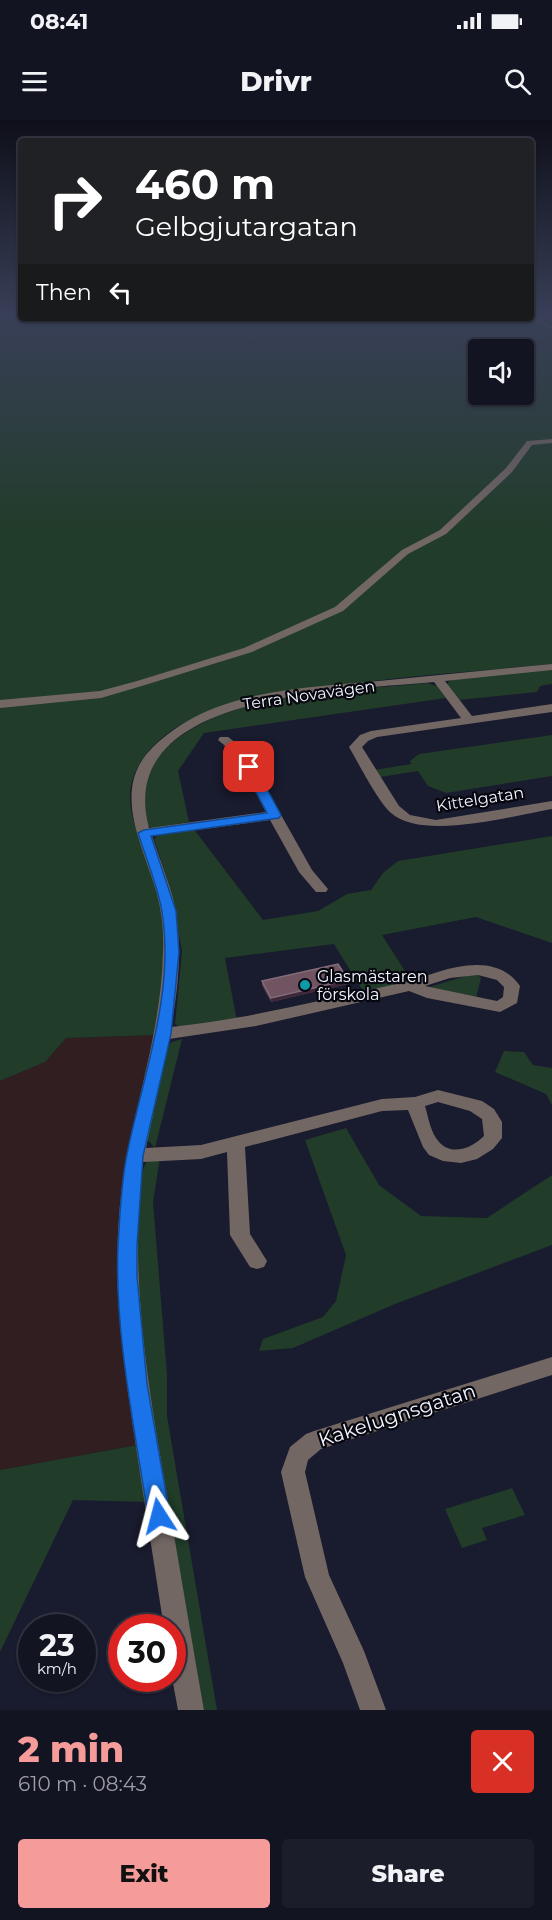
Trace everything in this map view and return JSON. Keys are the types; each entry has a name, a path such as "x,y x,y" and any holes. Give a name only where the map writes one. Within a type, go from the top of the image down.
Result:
{"street":[{"path":"0,704 101,694 141,683 248,650 339,609 405,552 442,532 509,470 530,443 552,441"},
{"name":"Terra Novavägen","path":"191,1710 134,1350 128,1245 135,1156 164,1034 172,952 169,911 138,810 137,792 143,769 167,741 196,721 225,709 266,698 552,667"},
{"path":"438,679 470,721"},
{"name":"Kittelgatan","path":"552,708 375,734 358,743 356,751 394,809 406,818 436,824 552,805"},
{"path":"224,740 240,752 306,872 321,889"},
{"path":"144,833 274,815"},
{"path":"164,1034 198,1031 300,1012 473,970 486,969 498,973 512,986 511,999 500,1007 427,993 410,986"},
{"path":"135,1156 201,1152 236,1145 382,1105 415,1103"},
{"path":"236,1145 240,1235 257,1261"},
{"name":"Kakelugnsgatan","path":"372,1710 355,1660 317,1577 293,1472 298,1454 314,1441 552,1366"}],"shaded area":[{"path":"157,1035 128,1155 120,1226 138,1445 0,1470 0,1081 45,1062 66,1038"}],"green space":[{"path":"0,390 468,390 468,405 534,405 534,390 552,390 552,664 362,682 287,695 197,717 185,722 161,739 142,760 135,773 130,800 135,824 157,883 163,914 166,949 157,1035 66,1038 45,1062 0,1081"},
{"path":"552,669 552,684 540,686 537,692 459,700 448,686 448,682 453,679"},
{"path":"427,683 437,686 446,698 204,733 178,771 189,822 152,828 146,825 144,786 145,774 149,766 165,749 195,727 225,713 291,696"},
{"path":"552,735 552,776 446,793 428,786 418,771 380,777 375,770 411,764 410,761 419,754"},
{"path":"193,828 263,920 318,911 347,894 371,890 383,873 398,861 552,836 552,943 476,917 382,935 412,982 363,991 334,944 225,958 237,1021 183,1028 175,1024 182,951 168,881 154,839 159,834"},
{"path":"476,973 481,978 476,998 426,988"},
{"path":"182,1039 155,1148 146,1138 167,1048 172,1042"},
{"path":"504,1051 524,1052 533,1065 552,1068 552,1105 546,1094 495,1072"},
{"path":"346,1128 379,1185 421,1216 487,1218 552,1175 552,1245 395,1304 293,1348 259,1351 263,1339 323,1317 336,1301 346,1255 305,1140"},
{"path":"160,1158 153,1202 167,1374 167,1416 217,1710 204,1710 161,1471 140,1320 136,1248 140,1185 147,1161"},
{"path":"138,1445 148,1502 73,1500 0,1652 0,1470"},
{"path":"512,1488 525,1515 482,1528 487,1540 462,1548 445,1509"}],"building":[{"name":"Glasmästaren förskola","path":"338,964 348,980 271,998 262,981"}],"place":[{"name":"Glasmästaren förskola","path":"305,985"}],"route":[{"path":"159,1516 137,1384 128,1276 128,1245 135,1156 164,1034 172,952 169,911 144,833 274,815 249,767"}]}
